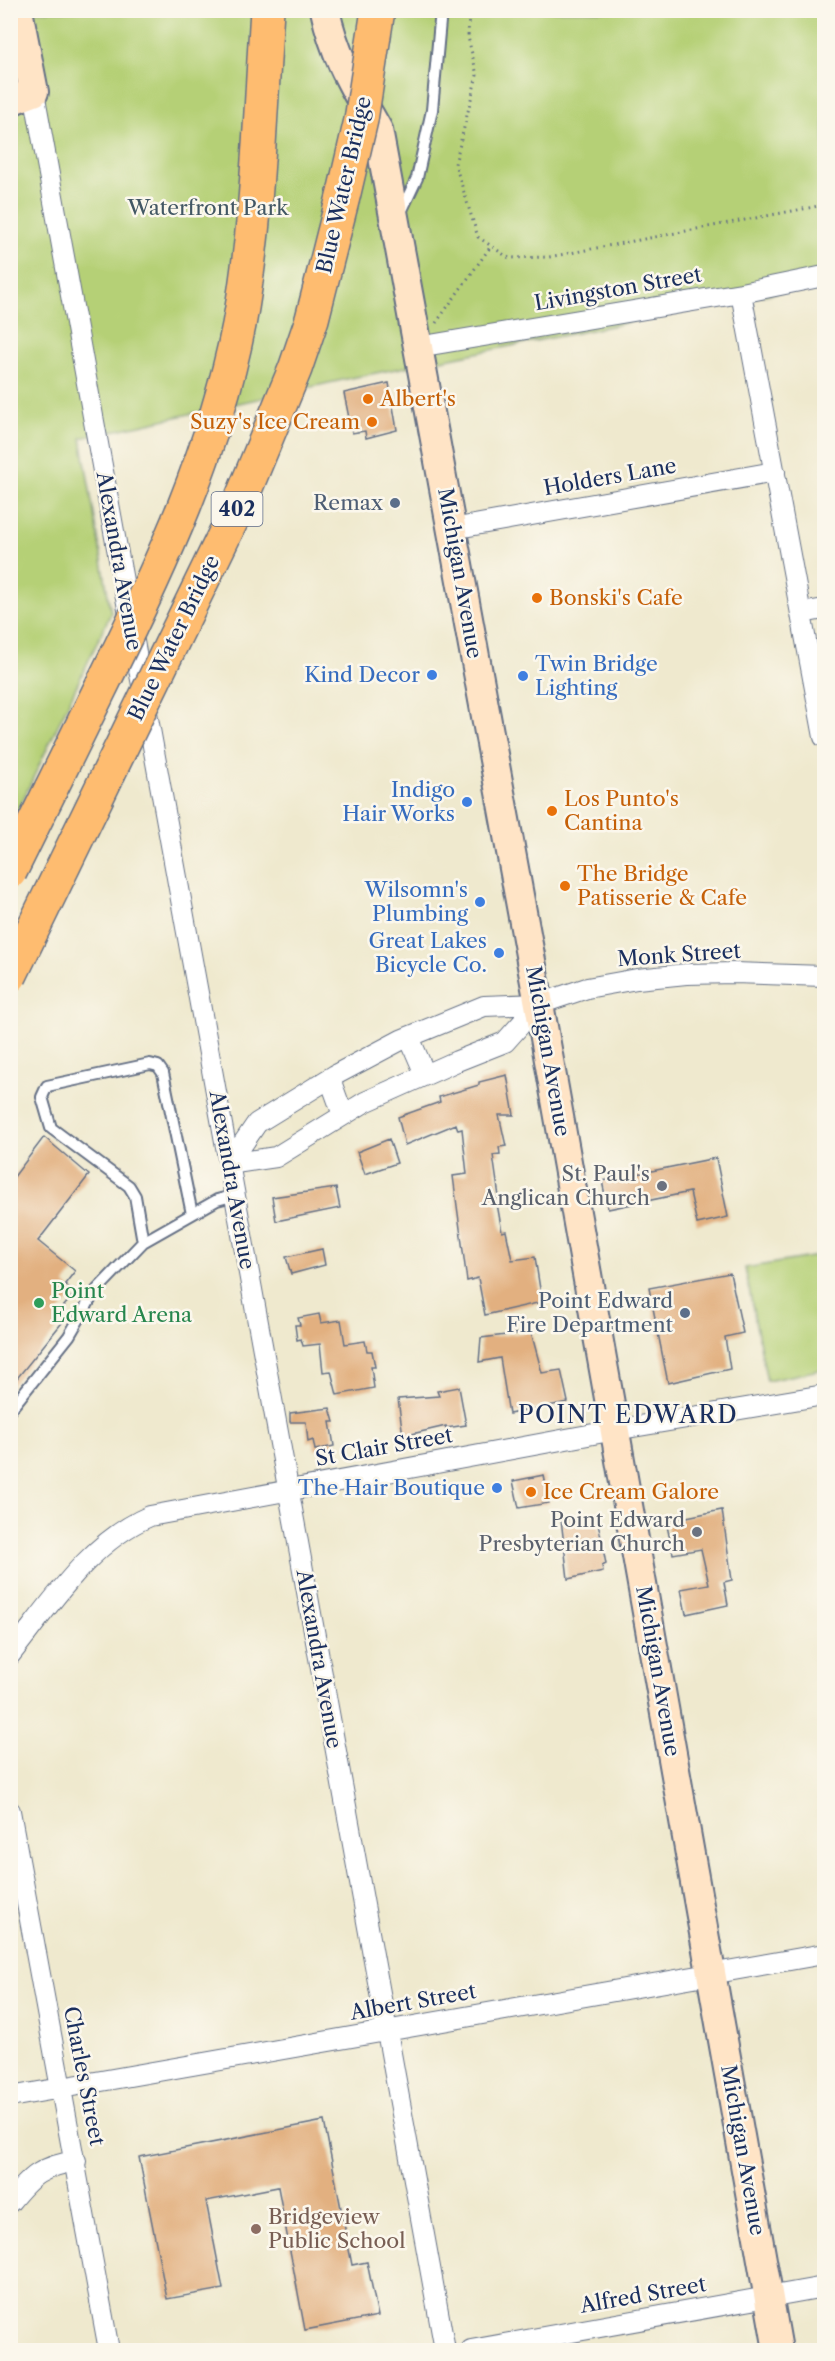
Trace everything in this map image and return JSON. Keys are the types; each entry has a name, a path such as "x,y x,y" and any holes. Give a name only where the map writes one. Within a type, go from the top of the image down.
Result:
{"highway":[{"name":"Blue Water Bridge","path":"10,872 164,556 198,474 238,326 247,275 267,10"},
{"name":"Blue Water Bridge","path":"10,976 238,507 295,369 312,320 351,162 371,65 378,10"}],"street":[{"name":"Alexandra Avenue","path":"18,10 20,107 236,1195 445,2350"},
{"name":"Michigan Avenue","path":"325,10 331,39 378,130 539,1004 778,2350"},
{"name":"Livingston Street","path":"418,347 825,276"},
{"path":"741,292 825,736"},
{"name":"Holders Lane","path":"452,529 775,472"},
{"path":"802,613 825,609"},
{"name":"Monk Street","path":"230,1164 257,1123 330,1079 409,1037 484,1006 539,1004 587,988 676,975 735,973 825,976"},
{"name":"Monk Street","path":"230,1164 276,1157 365,1102 425,1074 505,1042 539,1004"},
{"path":"409,1037 425,1074"},
{"path":"330,1079 343,1115"},
{"name":"St Clair Street","path":"10,1655 75,1574 101,1548 125,1528 150,1516 167,1511 615,1430 825,1395"},
{"name":"Charles Street","path":"10,1811 109,2350"},
{"name":"Albert Street","path":"10,2097 825,1954"},
{"path":"10,2202 27,2181 40,2171 53,2165 76,2161"},
{"name":"Alfred Street","path":"471,2350 825,2287"}],"lane":[{"path":"395,224 417,178 432,110 441,10"},
{"path":"143,1242 135,1196 129,1186 51,1128 42,1097 47,1086 150,1064 158,1066 163,1073 192,1214"},
{"path":"10,1410 69,1336 94,1293 143,1242 217,1200 236,1195"}],"path":[{"path":"469,10 468,37 477,75 455,164 478,237 509,258 549,257 825,205"},
{"path":"10,126 20,107"},
{"path":"418,347 491,246"}],"green space":[{"name":"Waterfront Park","path":"11,11 824,11 824,283 356,377 81,438 111,613 11,825"},
{"path":"824,1255 824,1369 767,1381 745,1268"}],"building":[{"path":"389,383 397,430 366,438 365,431 352,433 344,393"},
{"path":"507,1075 514,1115 499,1115 506,1146 499,1147 500,1154 493,1155 499,1197 496,1198 502,1232 506,1231 512,1260 535,1257 542,1302 485,1315 478,1278 467,1281 453,1176 467,1174 462,1129 458,1130 456,1124 405,1145 398,1117 440,1102 439,1097 479,1085 479,1082"},
{"path":"44,1137 89,1175 38,1241 75,1271 65,1284 75,1293 58,1313 65,1319 10,1387 10,1182"},
{"path":"389,1139 397,1163 365,1174 357,1152"},
{"name":"St. Paul's Anglican Church","path":"716,1158 728,1217 697,1224 690,1192 608,1209 602,1181"},
{"path":"336,1188 340,1208 276,1221 272,1197"},
{"path":"322,1249 325,1265 291,1274 286,1257"},
{"path":"730,1273 743,1333 725,1337 730,1369 668,1383 649,1288"},
{"path":"319,1314 321,1323 341,1320 345,1344 365,1341 367,1351 372,1351 375,1367 371,1367 374,1388 337,1395 331,1371 323,1372 320,1344 303,1346 301,1339 297,1340 295,1325 300,1325 298,1318"},
{"path":"531,1332 542,1373 561,1370 568,1402 509,1414 500,1358 479,1362 481,1338"},
{"path":"459,1387 466,1425 446,1428 446,1426 403,1436 398,1399 439,1396 437,1391"},
{"path":"330,1408 334,1422 330,1422 334,1446 315,1450 313,1440 308,1442 306,1422 290,1422 290,1413"},
{"name":"Ice Cream Galore","path":"544,1475 549,1503 519,1508 513,1481"},
{"path":"722,1510 732,1580 724,1582 728,1605 686,1614 681,1589 709,1584 701,1549 673,1554 666,1521"},
{"path":"597,1517 606,1564 602,1566 603,1571 568,1579 561,1519"},
{"name":"Bridgeview Public School","path":"324,2121 352,2265 367,2262 378,2316 305,2330 278,2187 206,2201 223,2289 167,2299 139,2157"}],"place":[{"name":"Albert's","path":"368,399"},
{"name":"Suzy's Ice Cream","path":"372,422"},
{"name":"Remax","path":"395,503"},
{"name":"Bonski's Cafe","path":"537,598"},
{"name":"Kind Decor","path":"432,675"},
{"name":"Twin Bridge Lighting","path":"523,676"},
{"name":"Indigo Hair Works","path":"467,802"},
{"name":"Los Punto's Cantina","path":"552,811"},
{"name":"The Bridge Patisserie & Cafe","path":"565,886"},
{"name":"Wilsomn's Plumbing","path":"480,902"},
{"name":"Great Lakes Bicycle Co.","path":"499,953"},
{"name":"St. Paul's Anglican Church","path":"662,1186"},
{"name":"Point Edward Arena","path":"39,1303"},
{"name":"Point Edward Fire Department","path":"685,1313"},
{"name":"The Hair Boutique","path":"497,1488"},
{"name":"Ice Cream Galore","path":"531,1492"},
{"name":"Point Edward Presbyterian Church","path":"697,1532"},
{"name":"Bridgeview Public School","path":"256,2229"}],"district":[{"name":"POINT EDWARD","path":"628,1415"}]}
